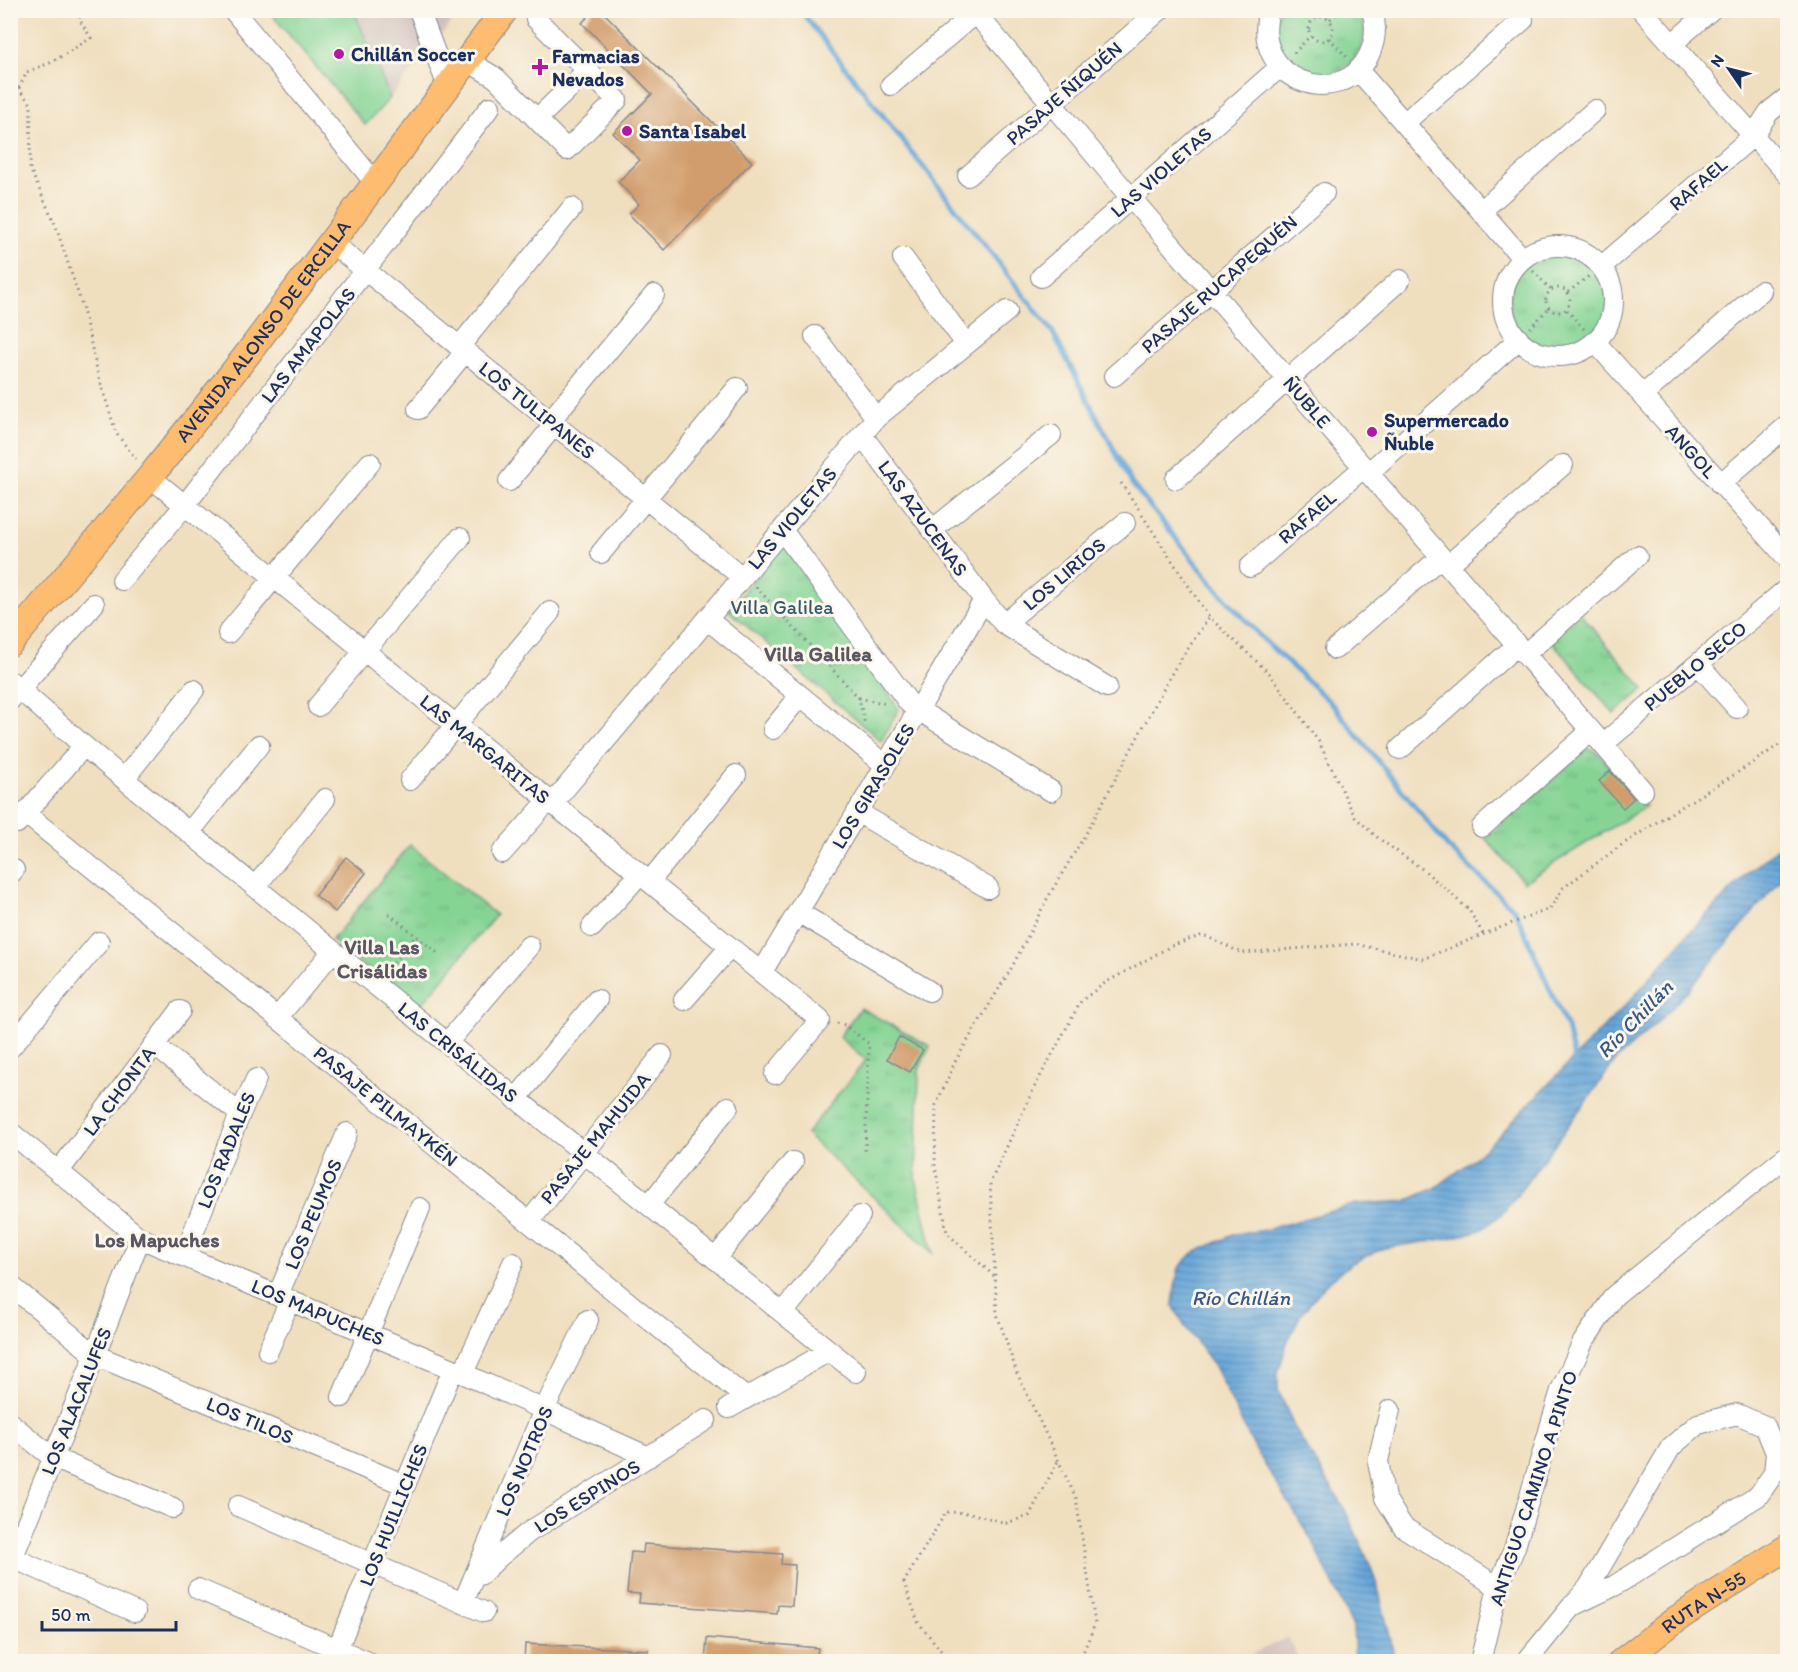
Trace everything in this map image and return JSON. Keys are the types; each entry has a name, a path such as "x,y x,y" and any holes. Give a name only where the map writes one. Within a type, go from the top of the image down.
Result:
{"main road":[{"name":"AVENIDA ALONSO DE ERCILLA","path":"10,643 150,477 246,356 505,10"},
{"name":"RUTA N-55","path":"1621,1662 1675,1620 1788,1547"}],"street":[{"path":"233,10 376,184"},
{"path":"419,10 448,87"},
{"path":"468,60 496,78 567,150 617,100 536,19 536,10"},
{"name":"PASAJE ÑIQUÉN","path":"968,176 1160,10"},
{"path":"1269,10 1265,32 1272,57 1289,75 1312,84 1336,82 1348,77 1367,59 1376,33 1372,10"},
{"path":"1642,10 1788,175"},
{"path":"1672,44 1711,10"},
{"path":"891,85 976,12"},
{"name":"ÑUBLE","path":"976,12 1131,198 1643,791"},
{"path":"1404,123 1523,20"},
{"name":"LAS VIOLETAS","path":"1041,277 1280,67"},
{"path":"537,119 588,70"},
{"path":"1358,70 1522,258"},
{"name":"RAFAEL","path":"1602,266 1753,136 1769,112 1788,97"},
{"name":"LAS AMAPOLAS","path":"122,580 185,505 490,107"},
{"path":"1481,211 1594,110"},
{"name":"PASAJE RUCAPEQUÉN","path":"1114,376 1324,193"},
{"path":"418,409 572,208"},
{"name":"LOS TULIPANES","path":"332,243 742,577"},
{"path":"1561,245 1582,250 1602,266 1610,281 1614,302 1609,322 1596,343 1578,352 1557,356 1534,351 1518,340 1505,319 1502,298 1508,276 1522,258 1540,248 1561,245"},
{"path":"903,258 966,344"},
{"path":"1176,478 1400,280"},
{"path":"1642,396 1761,291"},
{"path":"509,481 654,295"},
{"name":"LAS VIOLETAS","path":"502,853 551,802 876,418 1007,311"},
{"path":"815,336 876,418"},
{"name":"RAFAEL","path":"1250,567 1518,340"},
{"name":"ANGOL","path":"1596,343 1788,559"},
{"path":"600,553 737,388"},
{"path":"1720,484 1788,425"},
{"name":"LAS AZUCENAS","path":"862,435 1004,624 1107,687"},
{"path":"932,530 1051,435"},
{"path":"228,633 370,463"},
{"path":"1335,649 1563,465"},
{"name":"LAS MARGARITAS","path":"150,477 820,1020"},
{"name":"LOS LIRIOS","path":"1004,624 1125,523"},
{"path":"782,530 903,695 918,711 1051,791"},
{"path":"318,706 460,538"},
{"path":"1400,749 1637,556"},
{"name":"PUEBLO SECO","path":"1482,827 1698,664 1788,588"},
{"name":"LOS GIRASOLES","path":"762,972 857,812 879,760 918,711 984,600"},
{"path":"14,690 94,604"},
{"path":"410,780 550,612"},
{"path":"707,619 879,760"},
{"path":"1698,664 1737,708"},
{"name":"LAS CRISÁLIDAS","path":"14,690 333,951 856,1372"},
{"path":"124,779 194,690"},
{"path":"773,729 800,696"},
{"path":"189,833 259,745"},
{"name":"PASAJE PILMAYKÉN","path":"84,746 21,819 277,1018 529,1222 737,1403 829,1351"},
{"path":"592,927 645,878 736,775"},
{"path":"255,887 325,799"},
{"path":"857,812 988,888"},
{"path":"798,912 929,991"},
{"path":"10,1048 99,942"},
{"path":"447,1043 529,946"},
{"path":"684,1000 730,947"},
{"path":"277,1018 333,951"},
{"path":"516,1098 597,999"},
{"name":"LA CHONTA","path":"59,1171 180,1011"},
{"path":"775,1074 820,1020"},
{"path":"154,1045 240,1114"},
{"name":"PASAJE MAHUIDA","path":"529,1222 662,1055"},
{"name":"LOS RADALES","path":"184,1256 256,1078"},
{"path":"649,1205 728,1107"},
{"name":"LOS MAPUCHES","path":"10,1131 140,1238 458,1371 649,1457"},
{"name":"LOS PEUMOS","path":"268,1351 284,1298 347,1133"},
{"name":"ANTIGUO CAMINO A PINTO","path":"1480,1662 1498,1587 1515,1547 1561,1390 1583,1342 1614,1296 1788,1155"},
{"path":"715,1259 793,1162"},
{"path":"342,1397 420,1208"},
{"path":"783,1313 860,1216"},
{"name":"LOS ALACALUFES","path":"12,1561 140,1238"},
{"name":"LOS HUILLICHES","path":"335,1655 405,1485 458,1371 513,1263"},
{"name":"LOS TILOS","path":"10,1285 95,1355 405,1485"},
{"name":"LOS NOTROS","path":"463,1603 544,1410 588,1320"},
{"path":"1390,1410 1378,1461 1385,1498 1403,1527 1498,1587"},
{"path":"1526,1662 1572,1606 1588,1588 1671,1447 1698,1424 1737,1414 1765,1426 1776,1453 1774,1473 1758,1496 1614,1586 1572,1606"},
{"name":"LOS ESPINOS","path":"474,1581 529,1532 706,1420"},
{"path":"10,1423 53,1458 173,1508"},
{"path":"238,1506 484,1612"},
{"path":"12,1561 135,1612"},
{"path":"198,1589 335,1655 368,1662"}],"path":[{"path":"19,88 27,72 52,62 91,38 79,19 81,10"},
{"path":"1305,10 1313,19"},
{"path":"1330,19 1341,10"},
{"path":"1320,16 1330,19 1334,27 1329,38 1317,41 1308,29 1313,19 1320,16"},
{"path":"1280,67 1311,36"},
{"path":"1329,38 1358,70"},
{"path":"10,79 31,104 30,169 55,224 82,305 98,374 116,433 150,477"},
{"path":"1522,258 1551,291"},
{"path":"1568,292 1602,266"},
{"path":"1558,288 1568,292 1571,299 1567,310 1560,313 1549,309 1546,297 1551,291 1558,288"},
{"path":"1518,340 1549,309"},
{"path":"1567,310 1596,343"},
{"path":"1121,483 1209,617 1270,674 1319,742 1355,817 1378,838 1425,871 1469,910 1483,934"},
{"path":"742,577 758,588 859,698 879,760"},
{"path":"995,1277 947,1233 934,1166 936,1106 956,1060 1012,967 1173,671 1209,617"},
{"path":"1079,1662 1095,1624 1076,1498 1017,1373 998,1314 990,1183 1034,1088 1081,1001 1105,983 1172,946 1203,934 1242,953 1356,945 1423,959 1550,909 1563,888 1620,846 1788,739"},
{"path":"389,914 440,955"},
{"path":"375,985 416,935"},
{"path":"820,1020 845,1024 869,1044 865,1152"},
{"path":"945,1662 942,1652 918,1622 904,1582 946,1512 970,1513 1006,1523 1029,1516 1058,1461"}],"shaded area":[{"path":"354,11 450,11 454,19 390,98"},
{"path":"1288,1637 1299,1661 1238,1661"}],"green space":[{"path":"1279,10 1360,11 1364,32 1359,50 1349,63 1335,72 1319,75 1303,73 1289,63 1279,47 1276,28"},
{"name":"Chillán Soccer","path":"269,11 354,11 390,98 365,125"},
{"path":"1560,249 1579,253 1596,264 1607,281 1611,300 1607,319 1596,336 1579,347 1560,351 1541,347 1524,336 1513,319 1509,300 1513,281 1524,264 1541,253"},
{"name":"Villa Galilea","path":"784,544 899,709 881,741 728,610"},
{"path":"1580,613 1644,689 1614,714 1550,639"},
{"path":"1587,749 1596,751 1646,806 1524,882 1485,838"},
{"name":"Villa Las Crisálidas","path":"410,845 496,915 417,1010 332,940"},
{"path":"860,1008 930,1046 919,1070 916,1179 933,1253 806,1134 866,1060 839,1037"}],"water":[{"name":"Río Chillán","path":"1787,840 1787,875 1775,886 1690,988 1663,1017 1617,1059 1501,1215 1481,1230 1450,1238 1384,1248 1352,1263 1327,1283 1301,1314 1287,1343 1278,1373 1278,1389 1295,1429 1343,1506 1370,1564 1392,1645 1394,1661 1355,1661 1353,1627 1313,1542 1255,1449 1212,1362 1184,1325 1173,1305 1179,1268 1193,1253 1235,1234 1265,1230 1356,1204 1406,1201 1435,1188 1470,1162 1500,1134 1635,995 1687,935 1749,872"}],"building":[{"path":"594,10 601,10 752,162 664,250 629,214 639,204 618,182 640,160 613,133 652,94 582,23"},
{"path":"1610,771 1634,798 1623,808 1599,781"},
{"path":"346,857 366,873 335,912 315,895"},
{"path":"899,1037 923,1050 910,1072 887,1059"},
{"path":"644,1544 782,1554 781,1564 795,1565 792,1606 778,1605 777,1614 639,1603 640,1594 627,1593 631,1552 643,1553"},
{"path":"707,1638 818,1648 816,1662 705,1662"},
{"path":"525,1644 648,1650 647,1662 524,1662"}],"waterway":[{"path":"800,10 1052,331 1132,484 1216,588 1265,641 1332,704 1448,847 1515,910 1567,1028 1575,1063"}],"place":[{"name":"Chillán Soccer","path":"339,54"},
{"name":"Farmacias Nevados","path":"540,67"},
{"name":"Santa Isabel","path":"627,131"},
{"name":"Supermercado Ñuble","path":"1372,432"}],"district":[{"name":"Villa Galilea","path":"818,654"},
{"name":"Villa Las Crisálidas","path":"382,959"},
{"name":"Los Mapuches","path":"157,1240"}]}
